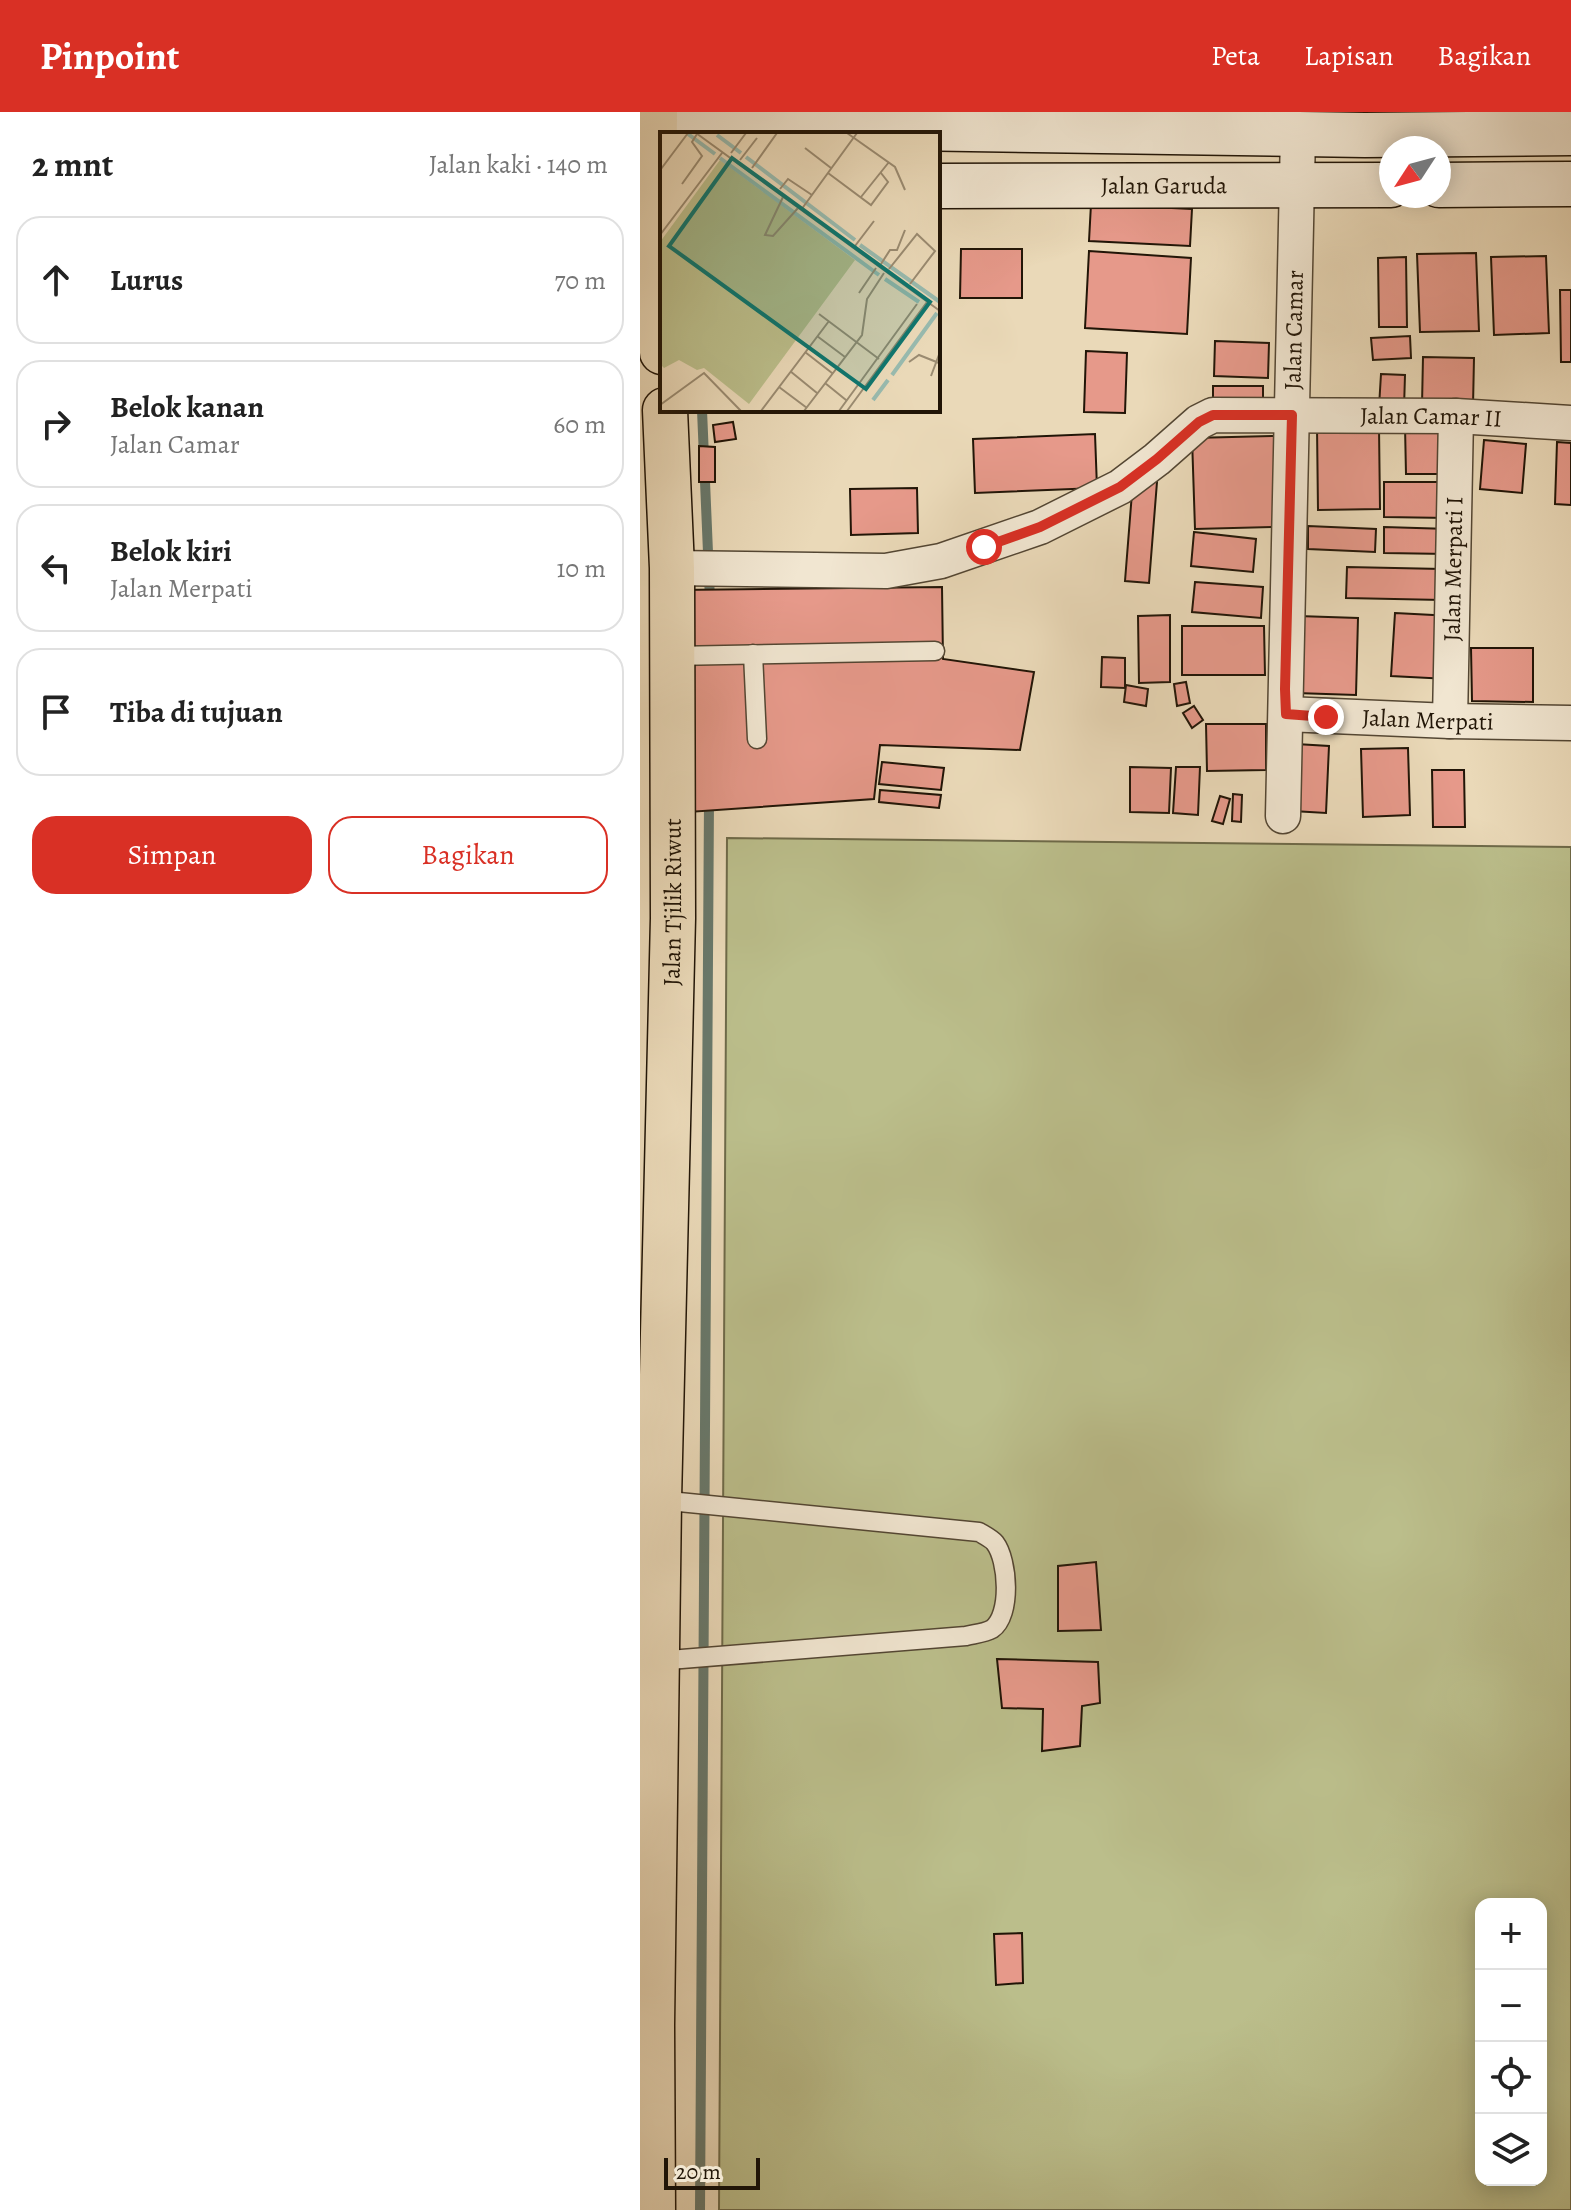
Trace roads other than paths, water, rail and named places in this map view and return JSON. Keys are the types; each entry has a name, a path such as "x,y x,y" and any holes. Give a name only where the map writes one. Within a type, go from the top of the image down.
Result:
{"highway":[{"path":"650,120 660,317"},
{"name":"Jalan Tjilik Riwut","path":"653,2210 657,1661 653,1479 673,918 672,568 665,412"}],"main road":[{"path":"650,120 1298,134 1365,124 1571,133"},
{"path":"1451,185 1571,184"},
{"name":"Jalan Garuda","path":"940,186 1379,185"}],"street":[{"name":"Jalan Camar","path":"1283,816 1298,134"},
{"name":"Jalan Camar II","path":"672,568 886,571 941,561 1040,527 1120,487 1199,422 1213,415 1456,416 1571,423"},
{"name":"Jalan Merpati I","path":"1450,721 1456,416"},
{"name":"Jalan Merpati","path":"1286,714 1571,723"}],"lane":[{"path":"673,656 935,651"},
{"path":"753,654 757,739"},
{"path":"653,1479 979,1532 995,1543 1005,1567 1006,1597 1000,1617 992,1628 966,1636 657,1661"}],"waterway":[{"path":"702,412 710,600"},
{"path":"700,2210 709,800"}]}
